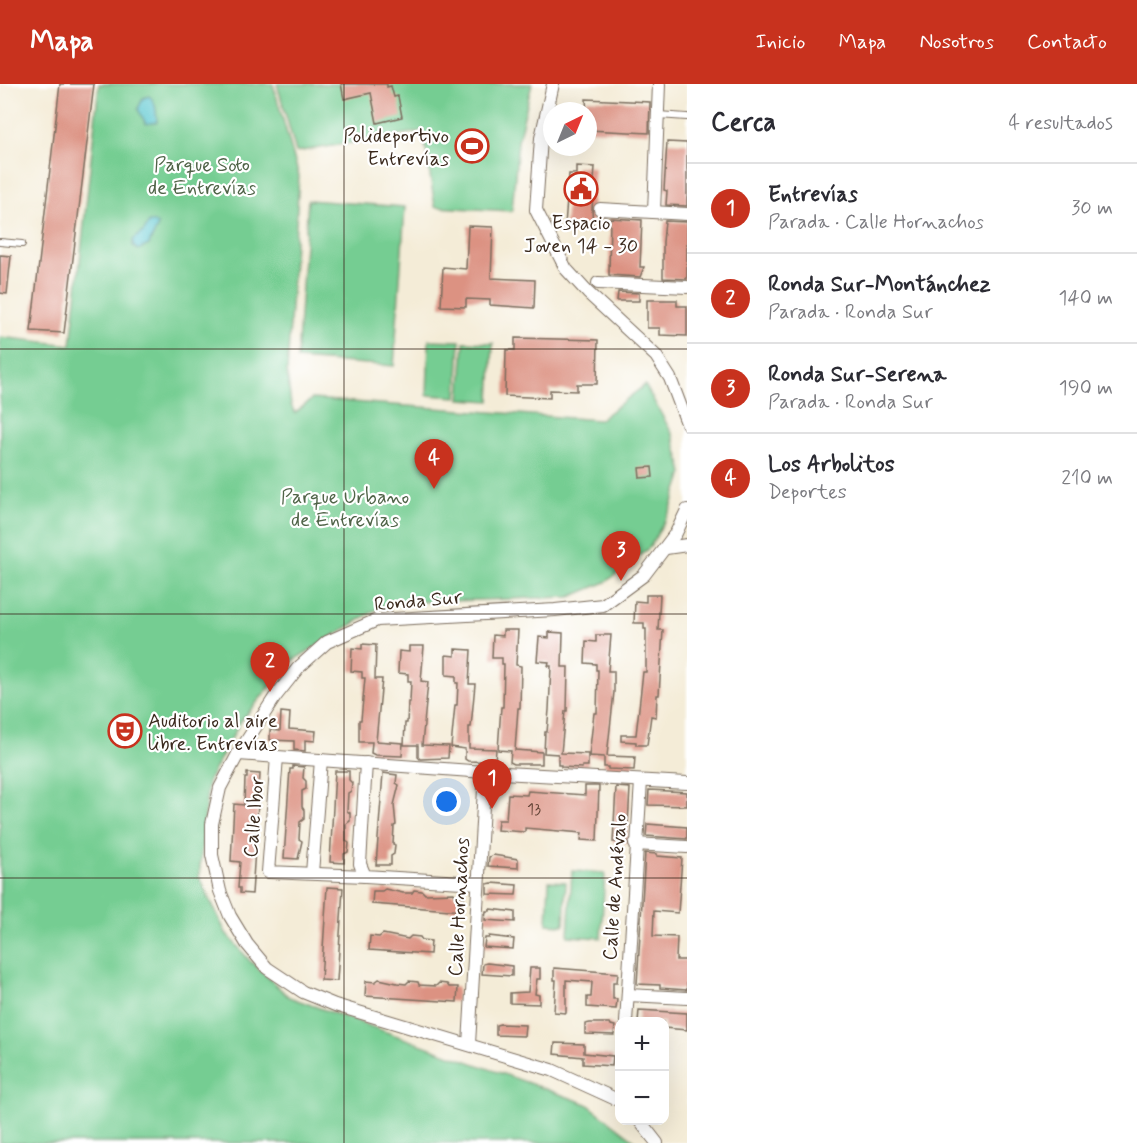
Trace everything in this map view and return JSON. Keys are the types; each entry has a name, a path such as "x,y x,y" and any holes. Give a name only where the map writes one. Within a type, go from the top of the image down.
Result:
{"street":[{"path":"553,84 541,138 536,210 566,269 588,293 656,356 670,378 687,423"},
{"path":"654,212 659,84"},
{"path":"600,209 687,214"},
{"path":"598,283 687,287"},
{"name":"Ronda Sur","path":"615,1099 552,1070 335,1005 303,992 267,968 230,916 220,891 212,855 212,824 220,789 238,754 283,686 327,642 377,620 555,610 603,605 644,575 666,548 686,515"},
{"path":"666,548 687,544"},
{"path":"238,754 485,772 687,783"},
{"name":"Calle Ibor","path":"277,757 268,872 478,883"},
{"path":"312,873 321,760"},
{"path":"365,876 360,864 366,763"},
{"name":"Calle Hornachos","path":"469,1044 485,772"},
{"name":"Calle de Andévalo","path":"626,1017 635,844 641,781"},
{"path":"635,844 687,848"},
{"path":"628,995 687,998"},
{"path":"644,1125 657,1143"}],"lane":[{"path":"657,116 687,117"},
{"path":"0,242 22,244"}],"green space":[{"name":"Parque Urbano de Entrevías","path":"99,84 273,84 299,176 287,372 291,405 295,413 312,399 599,420 645,385 673,435 683,473 670,511 650,547 606,582 570,597 387,603 292,661 241,721 208,781 199,877 226,933 250,961 289,997 587,1104 638,1143 0,1143 0,337 71,345"},
{"name":"Polideportivo Entrevías","path":"277,84 532,84 518,141 512,211 435,207 423,131 296,152"},
{"path":"308,200 405,207 394,366 297,359"},
{"path":"429,340 460,341 457,397 427,395"},
{"path":"464,342 493,343 490,401 460,399"},
{"path":"572,871 605,873 601,938 568,936"},
{"path":"549,881 566,882 564,925 547,924"}],"water":[{"path":"149,96 155,104 157,122 146,124 138,109 143,98"},
{"path":"149,222 158,225 157,228 149,245 138,250 133,246 133,240 144,231"}],"building":[{"path":"60,84 94,84 64,333 31,331"},
{"path":"341,84 387,84 387,87 391,86 394,97 398,96 402,117 377,123 371,93 344,99"},
{"path":"586,99 650,102 649,133 597,130 597,102 586,102"},
{"path":"667,142 687,143 687,206 666,205 667,191 664,190"},
{"name":"Espacio Joven 14 - 30","path":"576,166 595,167 593,226 565,225 569,174 576,174"},
{"path":"610,218 642,220 640,267 644,267 640,277 609,275"},
{"path":"665,221 687,222 687,279 663,278"},
{"path":"468,226 493,227 491,278 535,280 534,308 490,305 490,300 466,299 466,307 441,306 443,267 466,269"},
{"path":"0,255 11,256 7,294 0,293"},
{"path":"618,292 639,293 639,301 617,301"},
{"path":"647,300 677,300 677,306 687,306 687,336 660,335 660,328 647,328"},
{"path":"515,338 598,340 597,384 577,384 577,391 550,390 550,398 505,396 506,350 515,350"},
{"path":"652,467 653,477 640,478 639,468"},
{"path":"646,595 660,595 658,630 663,630 659,695 657,695 656,717 651,716 647,745 636,745 636,742 621,741 621,735 636,735 643,672 646,672 646,629 644,629 644,623 634,623 635,601 646,602"},
{"path":"503,630 518,630 516,665 521,666 520,708 518,708 515,750 542,752 542,764 514,764 510,762 511,751 498,750 501,707 503,707 504,664 502,664 502,658 492,658 493,635 503,636"},
{"path":"549,632 563,633 562,667 568,667 567,711 565,711 561,753 588,754 588,766 582,766 582,768 561,767 558,765 558,754 544,753 551,666 548,666 549,662 537,661 539,637 549,638"},
{"path":"596,635 611,635 608,671 614,671 614,692 607,756 635,757 634,770 608,769 604,767 604,757 589,756 594,713 597,713 598,670 596,670 596,664 585,663 586,641 596,642"},
{"path":"362,644 376,645 375,679 382,679 376,741 403,743 402,756 375,755 371,753 372,742 359,742 359,720 361,720 365,678 362,678 362,672 351,671 352,648 362,649"},
{"path":"409,646 424,646 421,681 428,682 422,745 449,746 448,758 420,759 418,745 404,745 411,681 408,681 408,674 398,673 399,651 409,652"},
{"path":"455,649 471,650 469,684 475,684 471,727 469,727 469,748 496,749 495,762 468,761 465,759 465,749 451,747 458,683 456,683 456,676 446,675 446,655 455,656"},
{"path":"281,712 290,713 289,729 316,731 315,741 305,740 305,751 294,750 294,741 270,740 270,730 280,731"},
{"path":"293,766 304,767 303,778 306,781 306,789 302,791 304,819 300,822 299,839 302,841 298,859 284,858 290,769 293,769"},
{"path":"335,771 349,771 349,780 352,783 351,791 348,793 347,811 350,813 350,821 346,824 346,841 349,843 348,852 344,854 344,863 330,862"},
{"path":"247,773 260,774 252,894 240,893 240,888 238,888 240,862 231,861 234,804 244,805"},
{"path":"383,773 397,775 396,783 399,785 394,805 396,825 394,826 393,844 395,845 391,865 376,865"},
{"path":"585,786 599,786 597,841 581,840 582,833 525,828 525,832 497,830 498,820 506,820 508,794 527,795 528,791 585,795"},
{"path":"616,787 630,788 627,843 613,842"},
{"path":"649,790 687,792 687,806 648,805"},
{"path":"647,824 687,827 687,839 646,836"},
{"path":"645,853 682,858 678,913 654,911 653,936 677,937 676,960 687,960 687,990 637,984"},
{"path":"493,855 518,859 518,868 488,866 489,857"},
{"path":"487,884 517,885 516,895 487,894"},
{"path":"327,887 343,888 337,981 321,980"},
{"path":"385,889 403,893 412,893 414,890 425,894 454,893 455,896 464,896 463,911 372,904 373,891"},
{"path":"490,909 515,912 515,922 485,920 486,911"},
{"path":"383,934 408,939 411,936 420,937 422,940 431,941 430,954 369,950 370,936 379,937"},
{"path":"489,936 514,939 513,949 484,947 485,938"},
{"path":"483,964 512,966 512,976 482,974"},
{"path":"530,968 540,968 540,979 537,979 535,994 539,995 539,1004 510,1003 510,993 528,992"},
{"path":"554,968 618,973 617,982 613,982 613,999 617,999 616,1009 587,1007 587,997 591,997 592,982 566,980 566,1013 554,1012 556,980 554,980"},
{"path":"379,979 406,984 409,981 418,982 419,985 436,986 439,983 447,984 449,987 458,987 457,1002 365,996 366,981 375,982"},
{"path":"639,1010 687,1013 687,1030 669,1028 669,1017 638,1017"},
{"path":"610,1023 615,1026 614,1035 585,1034 585,1024"},
{"path":"496,1025 525,1025 524,1036 496,1035"},
{"path":"555,1043 584,1044 584,1053 613,1056 612,1066 583,1064 583,1057 554,1054"}],"place":[{"name":"Polideportivo Entrevías","path":"472,146"},
{"name":"Espacio Joven 14 - 30","path":"581,189"},
{"name":"Los Arbolitos","path":"434,489"},
{"name":"Ronda Sur-Serena","path":"621,581"},
{"name":"Ronda Sur-Montánchez","path":"270,692"},
{"name":"Auditorio al aire libre. Entrevías","path":"125,731"},
{"name":"Entrevías","path":"492,809"}],"park label":[{"name":"Parque Soto de Entrevías","path":"202,176"}]}
